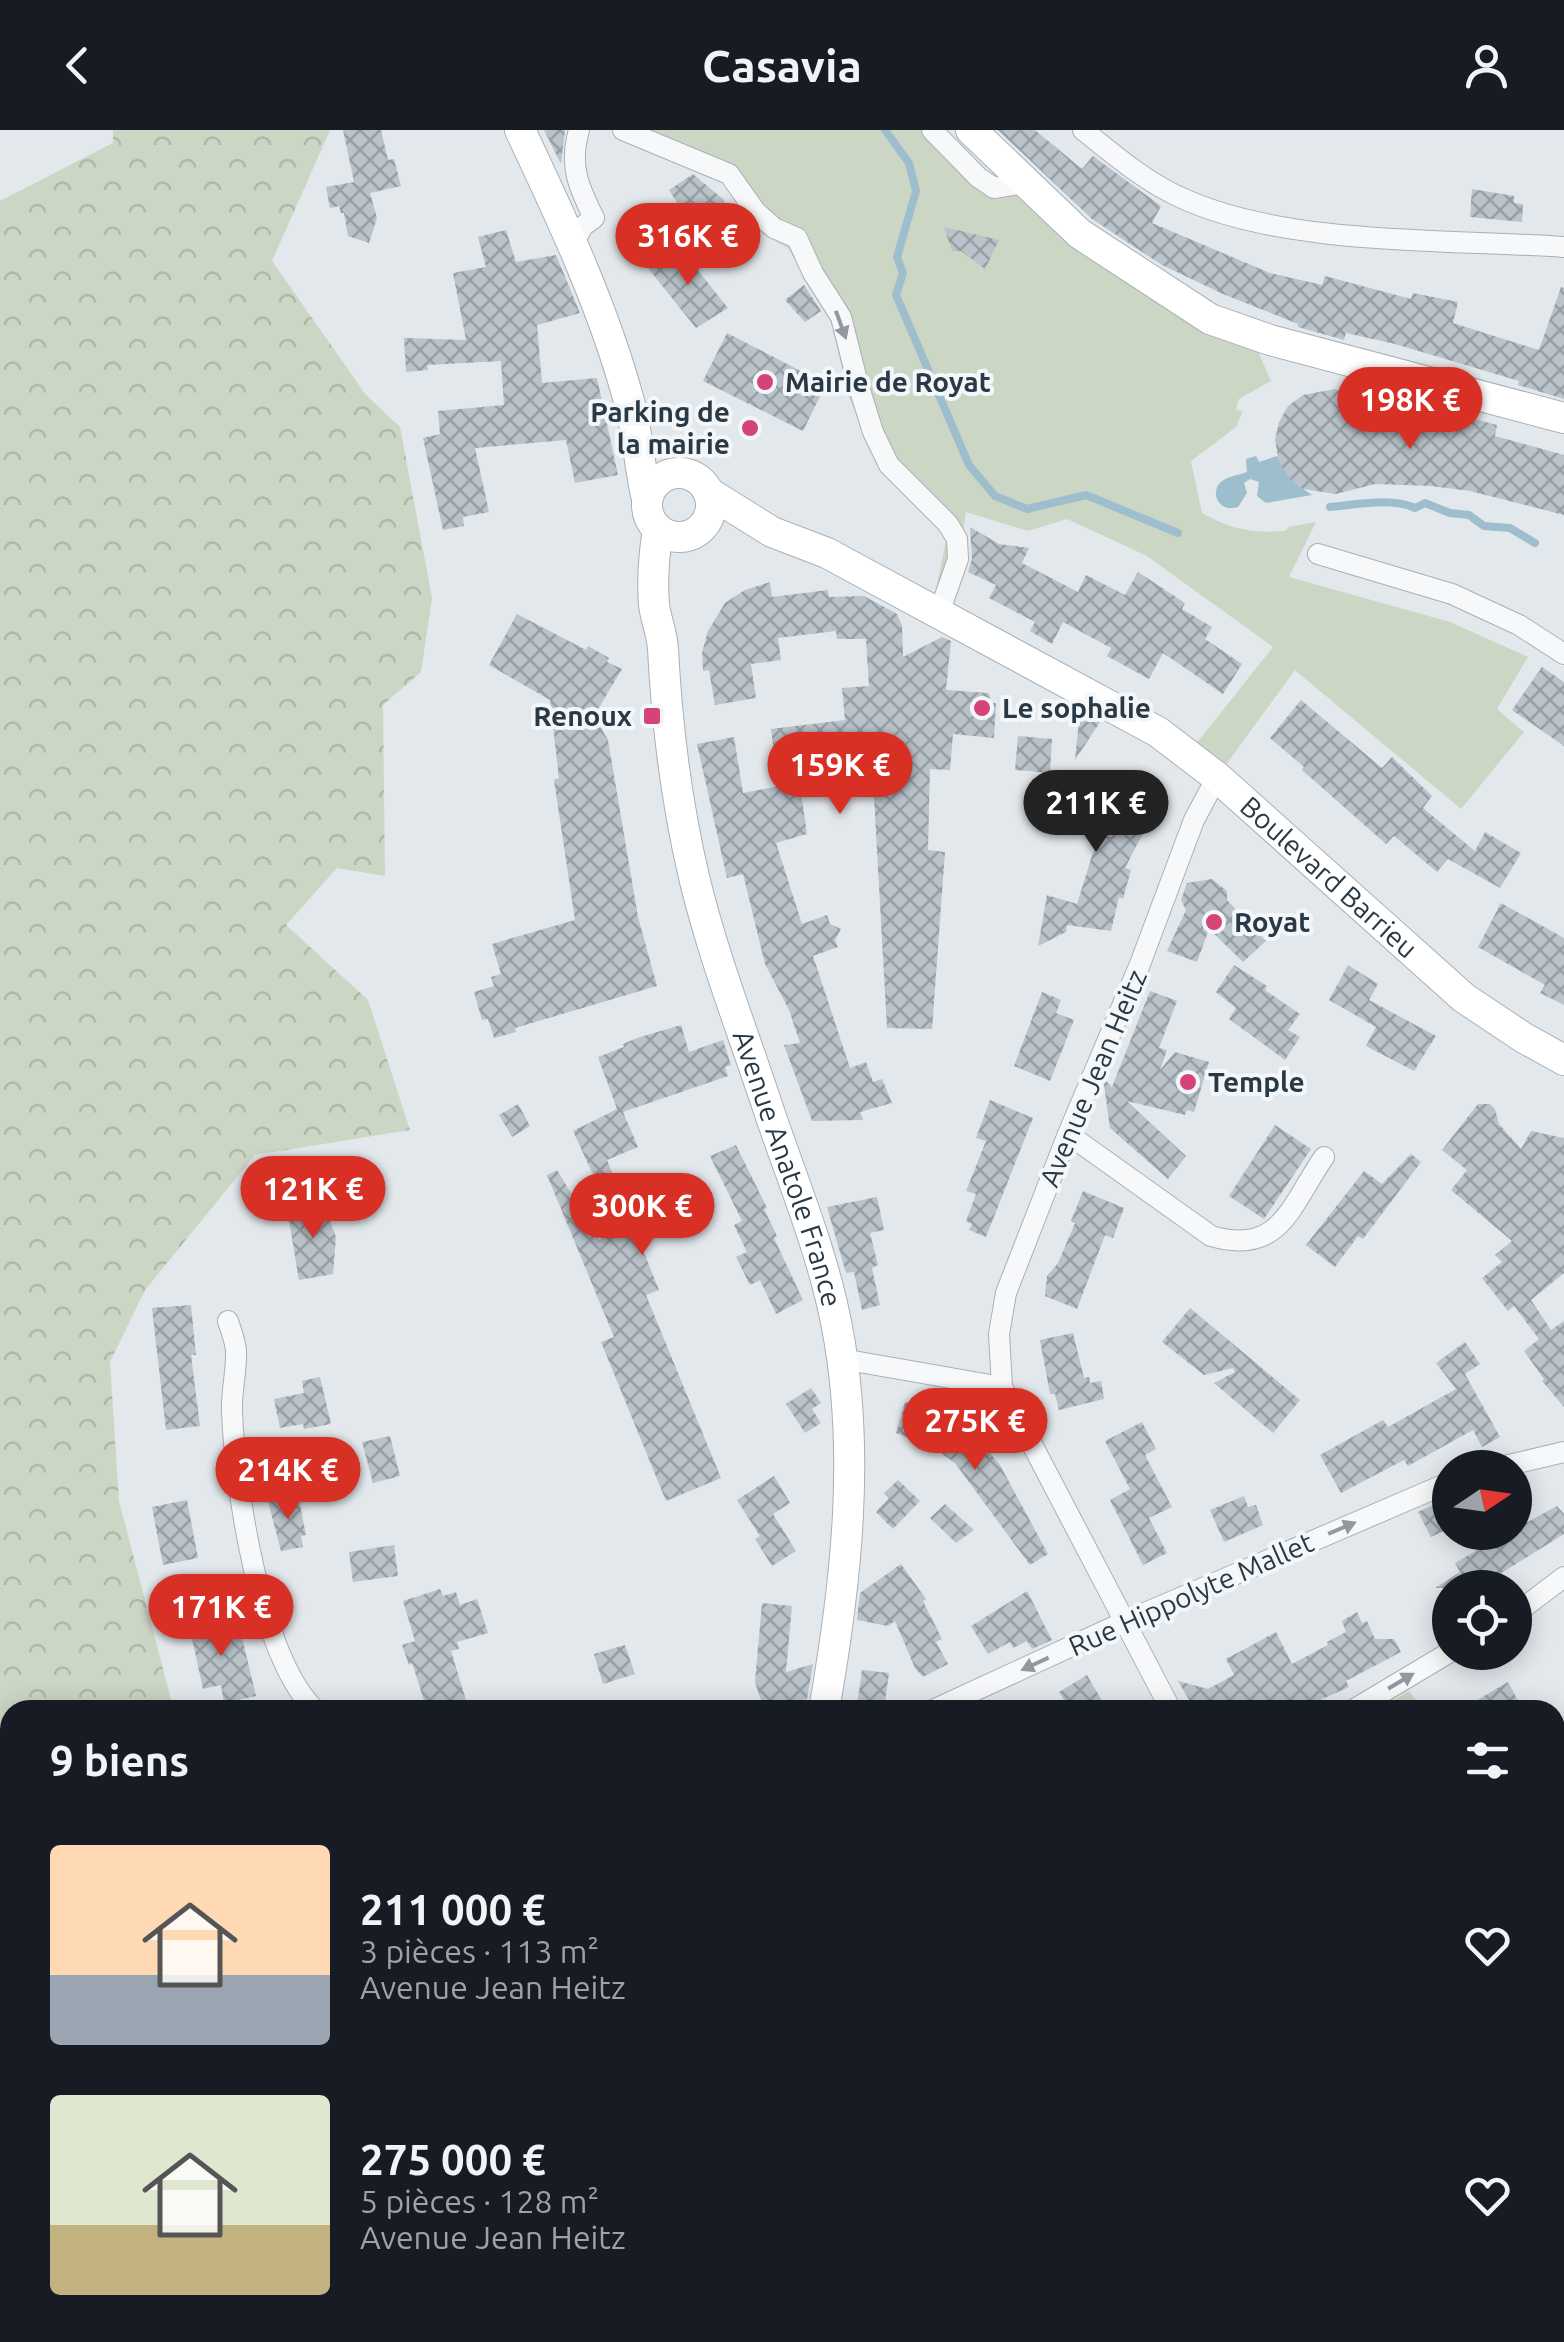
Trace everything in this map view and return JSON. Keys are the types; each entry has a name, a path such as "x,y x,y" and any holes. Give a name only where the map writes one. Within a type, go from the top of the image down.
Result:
{"main road":[{"path":"520,130 594,291 636,429 648,516 658,530 676,537 699,529 709,515 708,492 698,479 682,473 671,473 656,482 647,499"},
{"path":"971,130 1080,234 1210,320 1270,340 1564,418"},
{"path":"636,429 682,473"},
{"name":"Boulevard Barrieu","path":"708,492 772,532 827,553 1141,722 1217,777 1464,998 1564,1060"},
{"name":"Boulevard Barrieu","path":"699,529 772,532"},
{"name":"Avenue Anatole France","path":"662,633 676,564 699,529"},
{"name":"Avenue Anatole France","path":"658,530 654,608 662,633 668,719 695,880 815,1246 842,1359 848,1432 848,1521 841,1601 826,1700"}],"street":[{"path":"574,242 583,226 594,218 576,182 573,153 579,130"},
{"path":"623,130 729,174 756,212 774,228 797,238 812,273 841,318 863,400 888,465 948,524 958,540 958,559 938,613"},
{"path":"932,130 994,188 1026,184"},
{"path":"1083,130 1171,192 1241,217 1308,231 1564,247"},
{"path":"1318,554 1452,594 1519,626 1564,654"},
{"name":"Avenue Jean Heitz","path":"1166,1700 1002,1387 999,1334 1006,1292 1140,964 1194,820 1217,777"},
{"path":"1068,1134 1211,1236 1238,1244 1256,1241 1274,1231 1324,1157"},
{"path":"228,1321 236,1350 231,1408 240,1498 271,1634 305,1700"},
{"path":"842,1359 1002,1387"},
{"path":"1532,1460 1564,1452"},
{"name":"Rue Hippolyte Mallet","path":"955,1700 1124,1622 1432,1490"},
{"path":"1532,1601 1564,1577"},
{"path":"1370,1700 1432,1663"}],"green space":[{"path":"113,130 330,130 272,261 366,395 400,427 432,598 421,672 383,705 385,876 337,868 286,925 368,1000 410,1130 255,1155 145,1290 110,1362 119,1501 171,1700 0,1700 0,201 113,143"},
{"path":"613,130 947,130 1001,185 1149,290 1257,349 1271,381 1239,399 1236,410 1243,411 1236,427 1191,461 1202,513 1232,527 1262,532 1285,531 1316,522 1289,577 1450,622 1528,657 1497,709 1524,732 1461,809 1295,670 1217,777 1188,754 1273,647 1147,556 1067,519 1028,531 966,512 950,619 932,609 947,536 878,463 848,395 831,321 788,248 756,230 724,178"},
{"path":"1409,1691 1416,1700 1394,1700"}],"water":[{"path":"1256,456 1259,462 1277,456 1291,480 1312,495 1266,503 1257,496 1259,482 1250,479 1244,483 1247,493 1238,507 1222,505 1216,496 1218,485 1247,472 1246,459"}],"building":[{"path":"343,130 381,130 388,160 394,159 401,186 370,193 377,218 369,243 348,236 344,213 339,206 330,208 326,187 354,182"},
{"path":"544,130 565,130 561,164"},
{"path":"998,130 1035,130 1082,169 1093,156 1161,206 1152,223 1270,273 1322,285 1325,276 1411,299 1413,293 1458,302 1453,323 1539,350 1561,287 1564,288 1564,399 1518,385 1519,381 1395,344 1346,333 1344,340 1298,327 1223,294 1162,265 1092,219"},
{"path":"693,174 723,199 733,216 699,237 669,190"},
{"path":"1472,189 1514,196 1514,203 1523,204 1522,222 1470,217"},
{"path":"944,227 999,240 985,269 961,251 952,251"},
{"path":"506,230 516,262 556,255 580,313 537,325 542,383 597,378 618,475 575,483 566,440 475,448 489,512 463,517 464,526 443,530 423,438 440,434 438,411 504,405 501,361 427,365 428,370 406,372 404,338 466,340 453,273 486,267 478,237"},
{"path":"680,248 728,308 696,328 647,267"},
{"path":"804,285 821,311 805,322 785,300"},
{"name":"Mairie de Royat","path":"727,333 826,384 803,431 703,381"},
{"path":"1335,389 1372,404 1376,393 1403,400 1400,411 1457,427 1460,415 1497,425 1495,436 1564,455 1564,515 1470,491 1431,486 1375,484 1336,494 1303,489 1279,462 1275,440 1279,422 1288,406 1303,395"},
{"path":"970,527 999,544 1029,548 1022,563 1078,592 1086,575 1125,595 1138,572 1185,603 1182,609 1212,627 1205,639 1242,664 1223,694 1163,653 1149,679 1107,656 1111,648 1063,622 1052,644 1030,631 1035,622 989,598 996,585 968,572 972,559"},
{"path":"770,582 772,597 828,590 829,597 864,596 897,614 902,626 903,657 942,637 951,641 946,690 989,693 991,703 996,703 994,738 953,734 950,770 930,769 928,850 945,852 932,1029 887,1028 871,744 833,748 833,756 796,758 807,834 776,843 802,924 827,915 830,924 841,929 835,940 838,947 813,956 850,1068 866,1062 873,1082 882,1079 892,1103 860,1112 863,1120 812,1121 784,1045 800,1043 789,1010 765,964 743,874 727,878 697,744 734,737 743,793 779,786 771,729 845,720 842,688 869,686 866,639 837,639 836,631 778,638 781,660 751,664 756,698 715,705 709,670 703,671 702,653 708,631 725,603 745,590"},
{"path":"517,614 586,650 588,646 622,669 594,716 608,740 638,917 657,986 515,1028 516,1032 494,1038 488,1019 482,1020 474,992 494,986 491,977 501,974 492,944 575,920 554,780 559,778 550,700 489,665"},
{"path":"1542,667 1564,682 1564,746 1512,710"},
{"path":"1301,700 1382,768 1392,757 1432,796 1423,808 1475,851 1485,832 1521,853 1500,888 1448,859 1437,872 1394,836 1386,844 1302,770 1304,767 1270,738"},
{"path":"1080,711 1100,722 1075,760"},
{"path":"1018,736 1052,739 1050,773 1015,770"},
{"path":"1104,783 1157,806 1125,868 1131,870 1111,931 1067,925 1066,932 1038,946 1047,895 1077,904 1099,833 1040,827 1042,793 1096,799"},
{"name":"Royat","path":"1212,879 1227,891 1227,900 1266,941 1243,962 1209,929 1197,962 1167,951 1186,910 1181,900 1187,883"},
{"path":"1501,903 1564,938 1564,1005 1540,993 1545,985 1478,947"},
{"path":"1234,965 1300,1014 1288,1030 1300,1037 1285,1060 1229,1019 1236,1008 1216,992"},
{"path":"1348,965 1378,984 1369,1000 1436,1036 1414,1071 1366,1046 1376,1027 1329,1000"},
{"path":"1150,991 1177,1001 1159,1048 1167,1050 1160,1070 1175,1052 1209,1062 1194,1112 1187,1110 1185,1115 1127,1101 1186,1156 1168,1179 1110,1128 1104,1084 1106,1081 1112,1087"},
{"path":"1042,992 1061,1000 1056,1013 1074,1020 1050,1081 1014,1066"},
{"path":"681,1025 689,1052 723,1040 731,1065 725,1067 728,1076 623,1112 638,1147 607,1160 659,1290 646,1295 721,1478 666,1501 601,1342 614,1337 547,1175 557,1170 599,1240 618,1229 573,1131 617,1109 598,1057 637,1038"},
{"path":"990,1100 1033,1118 986,1237 969,1230 972,1224 966,1221 976,1194 966,1191 986,1141 976,1138"},
{"path":"518,1104 530,1126 512,1137 499,1115"},
{"path":"1478,1104 1490,1104 1495,1109 1499,1124 1521,1149 1531,1131 1564,1138 1564,1273 1531,1300 1551,1330 1564,1321 1564,1407 1524,1351 1539,1339 1514,1306 1508,1311 1482,1278 1502,1262 1495,1255 1512,1241 1451,1190 1467,1170 1442,1150"},
{"path":"1275,1125 1311,1149 1264,1219 1229,1196"},
{"path":"736,1145 767,1208 764,1209 777,1236 774,1238 803,1300 776,1314 760,1280 750,1285 736,1257 747,1252 734,1225 742,1221 710,1156"},
{"path":"1411,1154 1421,1162 1363,1239 1358,1236 1335,1267 1306,1245 1364,1171 1382,1184"},
{"path":"1083,1191 1124,1208 1113,1238 1105,1235 1077,1309 1045,1296 1047,1276 1058,1263 1075,1223 1071,1221"},
{"path":"877,1197 884,1230 870,1233 878,1265 872,1268 880,1305 862,1310 854,1272 846,1273 827,1207"},
{"path":"324,1205 336,1237 333,1274 299,1280 287,1209"},
{"path":"191,1305 196,1355 191,1355 200,1426 166,1430 152,1308"},
{"path":"1190,1308 1300,1400 1273,1433 1214,1383 1235,1372 1233,1368 1204,1375 1162,1342"},
{"path":"1073,1333 1084,1378 1089,1377 1090,1383 1101,1381 1104,1399 1059,1410 1055,1394 1050,1394 1040,1340"},
{"path":"1465,1342 1480,1364 1465,1374 1500,1437 1482,1447 1473,1430 1408,1466 1404,1460 1341,1493 1320,1455 1383,1420 1388,1427 1456,1389 1436,1363"},
{"path":"320,1377 331,1424 280,1428 274,1399 304,1393 302,1381"},
{"path":"811,1388 821,1403 812,1409 821,1423 805,1433 786,1404"},
{"path":"905,1402 952,1419 981,1443 1000,1465 1048,1554 1030,1565 955,1463 933,1447 896,1433"},
{"path":"1142,1422 1156,1449 1145,1455 1172,1507 1149,1518 1167,1553 1143,1565 1110,1500 1130,1489 1105,1441"},
{"path":"390,1436 400,1476 373,1483 362,1442"},
{"path":"774,1476 790,1503 773,1514 796,1551 772,1566 755,1539 760,1536 737,1500"},
{"path":"898,1480 920,1501 893,1529 876,1512 889,1498 884,1493"},
{"path":"298,1495 306,1535 301,1536 303,1547 281,1551 268,1501"},
{"path":"1244,1496 1248,1507 1256,1505 1263,1525 1224,1542 1210,1510"},
{"path":"187,1500 198,1558 163,1565 152,1507"},
{"path":"945,1504 974,1530 956,1543 930,1518"},
{"path":"1432,1506 1432,1537 1431,1537 1418,1512"},
{"path":"1557,1506 1564,1514 1564,1534 1506,1570 1459,1570 1455,1563 1478,1550 1532,1550 1532,1520"},
{"path":"394,1545 398,1576 353,1582 349,1552"},
{"path":"901,1564 926,1599 923,1601 942,1639 936,1642 948,1664 923,1677 915,1668 895,1621 888,1626 857,1620 860,1593"},
{"path":"440,1589 443,1596 456,1592 460,1605 477,1599 488,1633 457,1642 459,1649 451,1651 466,1700 424,1700 402,1645 415,1641 403,1601"},
{"path":"1027,1591 1052,1640 1032,1649 1027,1641 1013,1648 1010,1642 988,1654 971,1626"},
{"path":"762,1603 792,1606 786,1672 813,1664 807,1699 761,1700 755,1682"},
{"path":"1357,1612 1362,1623 1367,1621 1375,1639 1394,1639 1401,1652 1346,1681 1349,1687 1320,1700 1189,1700 1178,1681 1208,1689 1234,1675 1226,1659 1276,1632 1292,1664 1346,1632 1342,1621"},
{"path":"208,1614 212,1633 239,1625 256,1696 224,1700 221,1685 203,1689 192,1638 187,1639 183,1619"},
{"path":"625,1645 635,1674 603,1684 594,1654"},
{"path":"862,1670 889,1673 885,1700 858,1700"},
{"path":"1087,1675 1102,1700 1064,1700 1059,1692"},
{"path":"1508,1682 1518,1700 1477,1700"}],"waterway":[{"path":"885,130 909,163 916,191 897,257 903,273 896,295 969,465 995,496 1027,509 1086,495 1178,533"},
{"path":"1330,507 1384,502 1415,508 1425,503 1450,513 1469,515 1484,526 1510,528 1535,543"}],"place":[{"name":"Mairie de Royat","path":"765,382"},
{"name":"Parking de la mairie","path":"750,428"},
{"name":"Le sophalie","path":"982,708"},
{"name":"Renoux","path":"652,716"},
{"name":"Royat","path":"1214,922"},
{"name":"Temple","path":"1188,1082"}]}
